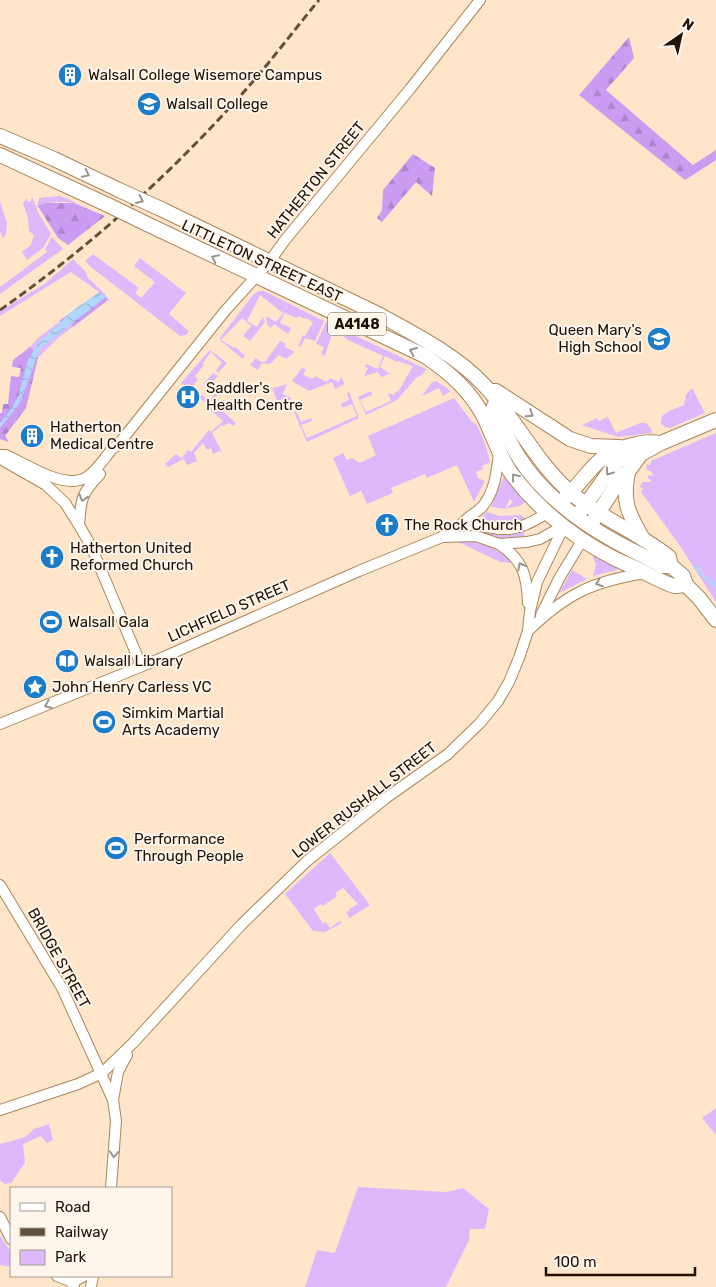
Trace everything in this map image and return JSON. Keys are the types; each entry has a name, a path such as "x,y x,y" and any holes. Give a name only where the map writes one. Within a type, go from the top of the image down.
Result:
{"highway":[{"name":"LITTLETON STREET EAST","path":"0,136 161,209 410,331 448,356 479,380 542,462 571,493"},
{"name":"LITTLETON STREET EAST","path":"0,155 425,356 446,371 468,392 477,404 511,472 548,513"},
{"path":"660,443 650,441 619,447 598,447 579,443 559,433 496,391 492,395 493,409 520,459 537,480 568,509 611,540 662,566 671,566"},
{"path":"583,539 623,475 628,472 641,454 660,443 716,420"},
{"path":"564,526 571,493 593,465 619,447"},
{"path":"548,513 586,505 621,458 628,455 641,454"},
{"path":"628,472 626,505 632,520 644,539"},
{"name":"A4148","path":"571,493 598,514 644,539 669,557 671,566 683,576 686,585 716,620"},
{"path":"568,509 583,539"},
{"name":"A4148","path":"548,513 564,526 615,559 674,586 686,585"}],"street":[{"name":"HATHERTON STREET","path":"0,456 6,455 68,482 77,481 88,476 117,446 229,306 270,261 480,0"},
{"name":"HATHERTON STREET","path":"79,525 80,507 84,493 117,451 117,446"},
{"name":"LICHFIELD STREET","path":"442,537 448,531 461,525 483,506 495,482 499,450"},
{"path":"0,456 46,485 65,503 91,546 141,665"},
{"path":"461,525 477,525 501,529 514,528 548,513"},
{"name":"LICHFIELD STREET","path":"0,724 442,537 476,536 499,544 527,542 564,526"},
{"name":"LOWER RUSHALL STREET","path":"0,1110 78,1084 102,1073 133,1043 247,919 307,861 386,798 448,754 480,724 498,701 509,682 528,631 530,611 537,582 564,526"},
{"name":"LOWER RUSHALL STREET","path":"528,631 540,618 560,577 583,539"},
{"path":"499,544 514,556 523,568 528,588 528,631"},
{"name":"LOWER RUSHALL STREET","path":"528,631 560,603 586,588 607,580 647,573"},
{"name":"BRIDGE STREET","path":"0,885 62,988 113,1100"},
{"name":"LOWER RUSHALL STREET","path":"113,1100 121,1064 133,1043"},
{"path":"111,1187 116,1120 113,1100"},
{"path":"0,1217 10,1236"},
{"path":"59,1277 72,1284"}],"green space":[{"path":"629,37 634,58 606,90 693,165 716,150 716,160 685,180 579,95"},
{"path":"413,154 435,168 432,196 416,182 382,222 377,218 382,210 383,190"},
{"path":"59,196 80,205 70,202 59,202 37,206 39,198"},
{"path":"32,197 39,214 51,234 43,248 27,260 22,252 31,245 34,235 29,231 28,218 23,204 26,198 28,202 31,201"},
{"path":"0,201 7,223 6,235 3,238 0,232"},
{"path":"45,203 74,203 105,216 68,245 58,238 37,206"},
{"path":"52,237 63,249 0,294 0,287 47,252 45,249"},
{"path":"93,254 139,288 135,293 141,298 155,282 134,266 140,258 186,293 169,314 189,331 186,335 180,336 91,267 85,261"},
{"path":"73,259 111,303 108,300 58,338 38,358 36,352 30,347 38,338 99,292 71,272 0,316 0,311 46,283"},
{"path":"259,291 264,291 324,321 315,341 305,338 301,346 298,347 303,335 305,336 313,322 306,318 298,316 297,318 284,313 280,323 291,328 288,334 274,324 271,328 267,325 266,316 276,322 283,313 260,295 247,321 257,327 263,317 265,322 250,341 243,336 251,326 242,318 221,340 245,355 243,359 221,341 220,338 253,295"},
{"path":"100,292 108,300 73,327 69,320 63,323 59,321"},
{"path":"326,322 426,369 397,400 366,415 358,397 371,391 372,395 360,400 366,412 391,401 388,393 394,395 396,391 398,392 413,366 397,362 385,356 380,367 390,374 381,377 378,372 364,376 368,368 365,367 366,364 378,369 383,356 333,331 325,356 321,354 324,347 316,344"},
{"path":"280,341 286,344 285,347 295,352 286,359 279,355 270,364 262,363 258,370 250,365 256,358 261,362 265,362"},
{"path":"30,347 36,352 38,358 26,408 5,436 9,442 0,439 0,413 2,413 3,404 8,404 11,376 19,377 21,368 12,367 13,360"},
{"path":"210,350 227,363 218,373 216,370 222,363 211,352 195,376 198,379 192,387 199,393 200,397 202,395 209,401 216,393 204,383 213,373 218,376 212,383 220,391 212,402 236,423 234,426 229,423 222,425 212,433 222,452 213,454 211,448 207,450 203,443 194,453 197,461 187,465 184,459 168,467 165,464 176,454 182,458 188,450 191,452 209,430 211,432 223,421 205,405 206,403 181,383"},
{"path":"302,368 306,369 303,375 313,379 315,376 327,382 330,378 339,382 341,377 345,384 335,389 332,382 309,391 292,381"},
{"path":"436,381 451,391 443,396 439,388 422,396 431,383"},
{"path":"287,384 283,394 291,398 290,400 300,402 291,407 287,397 277,401 273,390 264,393 263,391"},
{"path":"692,388 705,413 670,428 661,424 662,416 684,405 686,395"},
{"path":"349,392 359,418 307,442 294,412 296,411 301,422 311,418 312,421 301,425 307,438 357,416 352,404 342,408 341,404 349,400 347,394"},
{"path":"454,398 472,422 476,424 481,433 490,462 482,466 483,469 476,472 478,478 485,481 474,502 457,465 427,478 425,474 391,488 393,493 367,504 361,491 350,496 333,458 343,453 347,460 352,458 360,463 376,455 368,436"},
{"path":"608,417 616,433 640,423 646,423 651,428 652,433 618,437 582,425 597,418 599,421"},
{"path":"716,433 716,602 680,546 641,492 643,488 640,487 642,482 650,482 651,480 647,478 649,475 652,476 653,473 646,469 647,464 650,465 651,461"},
{"path":"504,476 526,502 506,509 513,502 510,499 505,509 491,507"},
{"path":"487,512 500,516 521,515 525,519 503,524 480,519"},
{"path":"475,530 523,531 525,536 506,539 473,532"},
{"path":"454,540 470,541 494,549 514,563 500,562"},
{"path":"592,554 617,567 617,570 593,576 596,565"},
{"path":"572,570 587,579 560,592"},
{"path":"330,853 370,905 350,918 346,913 358,904 343,888 335,893 337,896 323,906 321,904 314,909 323,924 326,922 330,928 340,921 342,923 325,932 313,931 285,894"},
{"path":"716,1108 716,1135 702,1118"},
{"path":"49,1124 53,1140 47,1143 41,1136 23,1144 25,1163 11,1183 5,1184 0,1180 0,1144 25,1137 34,1129"},
{"path":"358,1187 446,1192 463,1188 489,1209 485,1229 470,1229 469,1240 446,1287 305,1287 317,1250 335,1253"},
{"path":"0,1236 10,1251 10,1267 0,1265"}],"water":[{"path":"100,292 106,297 39,351 20,403 0,428 0,423 18,397 28,360 38,343 69,313"}],"waterway":[{"path":"697,567 703,576 716,586"}],"railway":[{"path":"0,310 32,287 122,214 178,161 266,67 319,0"}],"place":[{"name":"Walsall College Wisemore Campus","path":"70,75"},
{"name":"Walsall College","path":"149,104"},
{"name":"Queen Mary's High School","path":"659,339"},
{"name":"Saddler's Health Centre","path":"188,397"},
{"name":"Hatherton Medical Centre","path":"32,436"},
{"name":"The Rock Church","path":"387,525"},
{"name":"Hatherton United Reformed Church","path":"52,557"},
{"name":"Walsall Gala","path":"51,622"},
{"name":"Walsall Library","path":"67,661"},
{"name":"John Henry Carless VC","path":"35,687"},
{"name":"Simkim Martial Arts Academy","path":"104,722"},
{"name":"Performance Through People","path":"116,848"}]}
